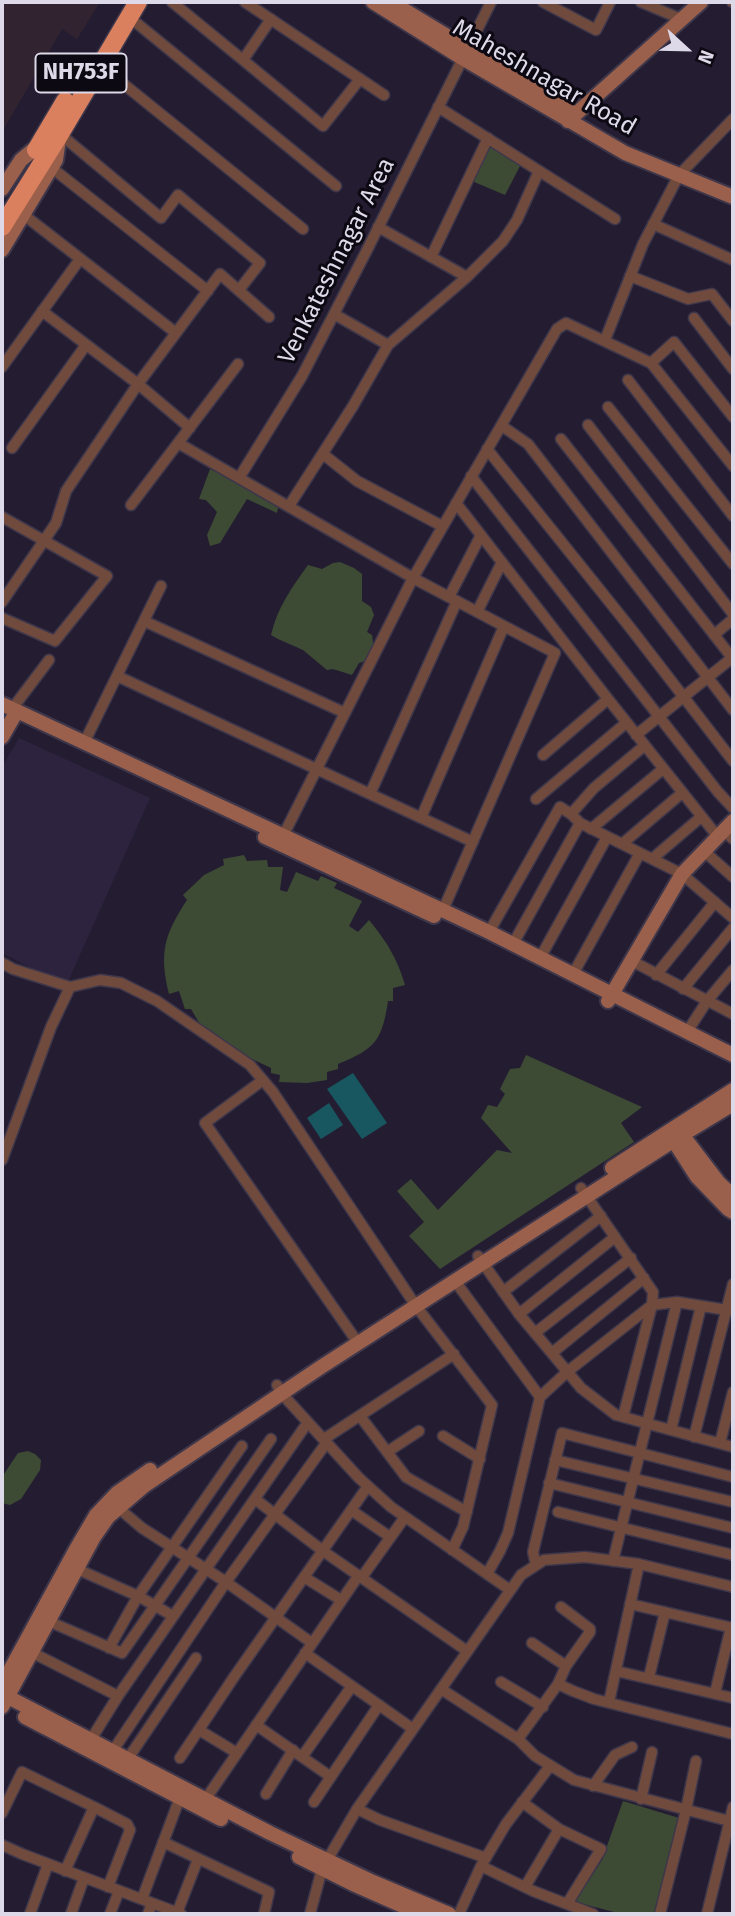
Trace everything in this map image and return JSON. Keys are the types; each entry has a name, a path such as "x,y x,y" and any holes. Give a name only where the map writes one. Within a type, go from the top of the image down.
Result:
{"highway":[{"name":"NH753F","path":"2,227 100,65 130,6"},
{"name":"NH753F","path":"2,205 26,166 46,156 130,6"}],"street":[{"path":"172,2 323,126 360,79"},
{"path":"245,2 384,95"},
{"name":"Maheshnagar Road","path":"373,2 465,53 625,153 680,170"},
{"name":"Maheshnagar Road","path":"391,2 465,53"},
{"name":"Venkateshnagar Area","path":"239,478 302,376 491,2"},
{"path":"542,2 596,30 610,2"},
{"path":"641,2 681,19"},
{"path":"572,118 701,2"},
{"path":"130,6 336,186"},
{"path":"243,60 271,19"},
{"path":"100,65 303,229"},
{"path":"438,107 615,219"},
{"path":"605,340 643,244 680,170 733,120"},
{"path":"60,134 161,218 178,195 260,263 239,289"},
{"path":"431,257 488,138"},
{"path":"2,189 21,160 46,156 208,291"},
{"path":"2,250 24,215 46,156"},
{"path":"680,170 733,187"},
{"path":"680,170 733,197"},
{"path":"289,506 353,406 388,345 503,242 517,220 539,171"},
{"path":"24,215 176,333"},
{"path":"653,224 733,260"},
{"path":"378,227 467,277"},
{"path":"2,367 80,259"},
{"path":"2,602 56,523 66,491 138,384 220,274 269,317"},
{"path":"630,276 688,299 712,294 733,321"},
{"path":"724,309 733,299"},
{"path":"42,311 138,384 190,428"},
{"path":"334,314 388,345"},
{"path":"694,318 733,369"},
{"path":"282,840 413,578 557,329 566,323 652,363 733,466"},
{"path":"652,363 674,342 733,418"},
{"path":"12,449 86,345"},
{"path":"131,505 238,364"},
{"path":"628,380 733,516"},
{"path":"608,407 733,564"},
{"path":"588,425 733,614"},
{"path":"502,426 528,444 733,710"},
{"path":"561,439 733,659 636,735"},
{"path":"178,443 413,578 555,653 443,910"},
{"path":"487,449 733,761"},
{"path":"323,454 357,481 442,526"},
{"path":"471,476 733,808"},
{"path":"456,503 701,817 727,832 682,874 610,998"},
{"path":"2,517 107,576 55,641 2,618"},
{"path":"370,794 481,535"},
{"path":"477,612 502,562"},
{"path":"84,743 161,586"},
{"path":"714,635 733,619"},
{"path":"144,621 345,713"},
{"path":"421,818 504,626"},
{"path":"2,737 7,711 48,660"},
{"path":"117,676 473,842"},
{"path":"542,755 608,699"},
{"path":"7,711 84,743 497,946 733,1055"},
{"path":"7,711 282,840 489,932 573,974 610,998 733,1064"},
{"path":"537,799 626,723"},
{"path":"570,814 594,788 644,746"},
{"path":"591,829 663,769"},
{"path":"622,844 682,793"},
{"path":"489,932 560,807 580,823 682,874 733,918"},
{"path":"652,859 701,817"},
{"path":"513,944 580,823"},
{"path":"540,958 607,836"},
{"path":"704,851 733,877"},
{"path":"573,974 640,853"},
{"path":"656,975 715,902"},
{"path":"683,989 733,928"},
{"path":"632,961 733,1014"},
{"path":"2,963 13,970 70,987 100,980 121,983 156,1001 250,1065 273,1092 414,1302 492,1405 463,1527 452,1549"},
{"path":"687,1032 733,971"},
{"path":"2,1160 51,1027 70,987"},
{"path":"263,1080 205,1123 356,1340"},
{"path":"3,1699 108,1517 117,1493 675,1133 733,1090"},
{"path":"675,1133 733,1104"},
{"path":"675,1133 733,1196"},
{"path":"675,1133 697,1177 733,1212"},
{"path":"584,1192 653,1292 623,1417"},
{"path":"503,1292 601,1216"},
{"path":"519,1314 615,1237"},
{"path":"535,1333 631,1258"},
{"path":"414,1302 455,1280 480,1259"},
{"path":"480,1259 519,1314 581,1388 616,1415 733,1447"},
{"path":"552,1353 644,1278"},
{"path":"455,1280 540,1397"},
{"path":"694,1437 731,1310 733,1284"},
{"path":"613,1561 677,1302"},
{"path":"486,1574 508,1533 540,1397 652,1305 677,1302 731,1310"},
{"path":"671,1430 701,1306"},
{"path":"111,1752 325,1441 454,1354"},
{"path":"279,1390 391,1507 510,1590"},
{"path":"720,1443 733,1392"},
{"path":"359,1416 406,1477 467,1512"},
{"path":"90,1741 118,1696 308,1422"},
{"path":"387,1452 419,1431"},
{"path":"536,1565 533,1552 562,1433 733,1477"},
{"path":"443,1436 481,1459"},
{"path":"48,1621 122,1653 271,1438"},
{"path":"109,1647 138,1596 242,1446"},
{"path":"555,1460 733,1502"},
{"path":"550,1483 733,1528"},
{"path":"180,1758 368,1486"},
{"path":"255,1499 323,1551 467,1651"},
{"path":"115,1504 142,1528 226,1582 312,1643"},
{"path":"3,1699 75,1551 96,1516 115,1504"},
{"path":"351,1510 390,1537"},
{"path":"558,1512 733,1555"},
{"path":"203,1804 341,1600 405,1517"},
{"path":"310,1914 325,1864 357,1809 521,1575 544,1560 585,1557 639,1564 733,1587"},
{"path":"608,1702 639,1564"},
{"path":"76,1569 138,1596 173,1616"},
{"path":"304,1577 341,1600"},
{"path":"630,1604 732,1627 715,1693"},
{"path":"518,1739 543,1707 566,1666 589,1635 590,1629 561,1607"},
{"path":"649,1677 666,1612"},
{"path":"532,1643 566,1666"},
{"path":"31,1652 118,1696"},
{"path":"305,1653 413,1729"},
{"path":"127,1760 196,1658"},
{"path":"616,1671 733,1698"},
{"path":"501,1682 543,1707"},
{"path":"558,1684 608,1702 733,1734"},
{"path":"302,1757 352,1686"},
{"path":"441,1689 518,1739 535,1756 574,1780 732,1822"},
{"path":"3,1699 127,1760 182,1793"},
{"path":"3,1699 421,1914"},
{"path":"314,1802 379,1705"},
{"path":"256,1725 331,1777"},
{"path":"199,1730 237,1753"},
{"path":"593,1786 615,1755 632,1747"},
{"path":"266,1794 293,1750"},
{"path":"641,1799 652,1752"},
{"path":"660,1914 696,1761"},
{"path":"459,1914 483,1862 506,1824 550,1766"},
{"path":"2,1812 22,1772 127,1824 130,1830 108,1887"},
{"path":"148,1914 147,1901 163,1842 182,1793"},
{"path":"522,1802 559,1829 601,1849 567,1904"},
{"path":"65,1871 94,1807"},
{"path":"708,1914 732,1822 733,1807"},
{"path":"357,1809 483,1862 524,1887 593,1914"},
{"path":"524,1887 559,1829"},
{"path":"163,1842 269,1892 264,1914"},
{"path":"2,1845 179,1913 198,1860"},
{"path":"30,1914 48,1864"},
{"path":"325,1864 449,1914"},
{"path":"71,1914 84,1878"},
{"path":"110,1914 119,1891"}],"shaded area":[{"path":"2,2 100,2 77,39 62,29 2,132"},
{"path":"490,143 520,166 505,195 472,181"},
{"path":"210,469 273,501 278,508 277,513 247,499 220,543 210,546 207,535 217,512 206,500 199,499"},
{"path":"340,562 362,574 362,601 371,607 374,615 367,632 372,635 374,650 369,660 359,663 352,675 333,669 327,670 303,650 271,635 281,607 308,565 322,569"},
{"path":"19,738 150,798 66,986 2,953 2,767"},
{"path":"244,855 247,861 267,860 268,867 283,867 280,890 287,892 296,872 318,881 321,876 337,883 334,888 362,901 349,926 358,932 369,920 391,951 402,975 405,985 393,988 393,1001 388,1001 383,1026 375,1042 361,1053 338,1064 338,1069 327,1072 327,1080 307,1083 279,1082 280,1075 271,1073 271,1068 231,1049 201,1026 191,1009 185,1009 179,991 169,994 164,955 173,924 187,900 183,895 204,875 224,865 223,859"},
{"path":"526,1055 642,1107 621,1123 634,1142 440,1269 409,1236 424,1222 397,1191 411,1179 438,1210 497,1150 512,1153 481,1118 488,1105 497,1107 505,1094 500,1089 510,1069 520,1068"},
{"path":"353,1073 387,1123 362,1139 327,1089"},
{"path":"329,1103 343,1125 321,1139 307,1118"},
{"path":"28,1451 41,1460 40,1470 21,1499 10,1505 2,1503 2,1477 18,1453"},
{"path":"623,1801 679,1818 655,1914 622,1914 575,1902 602,1860"}]}
